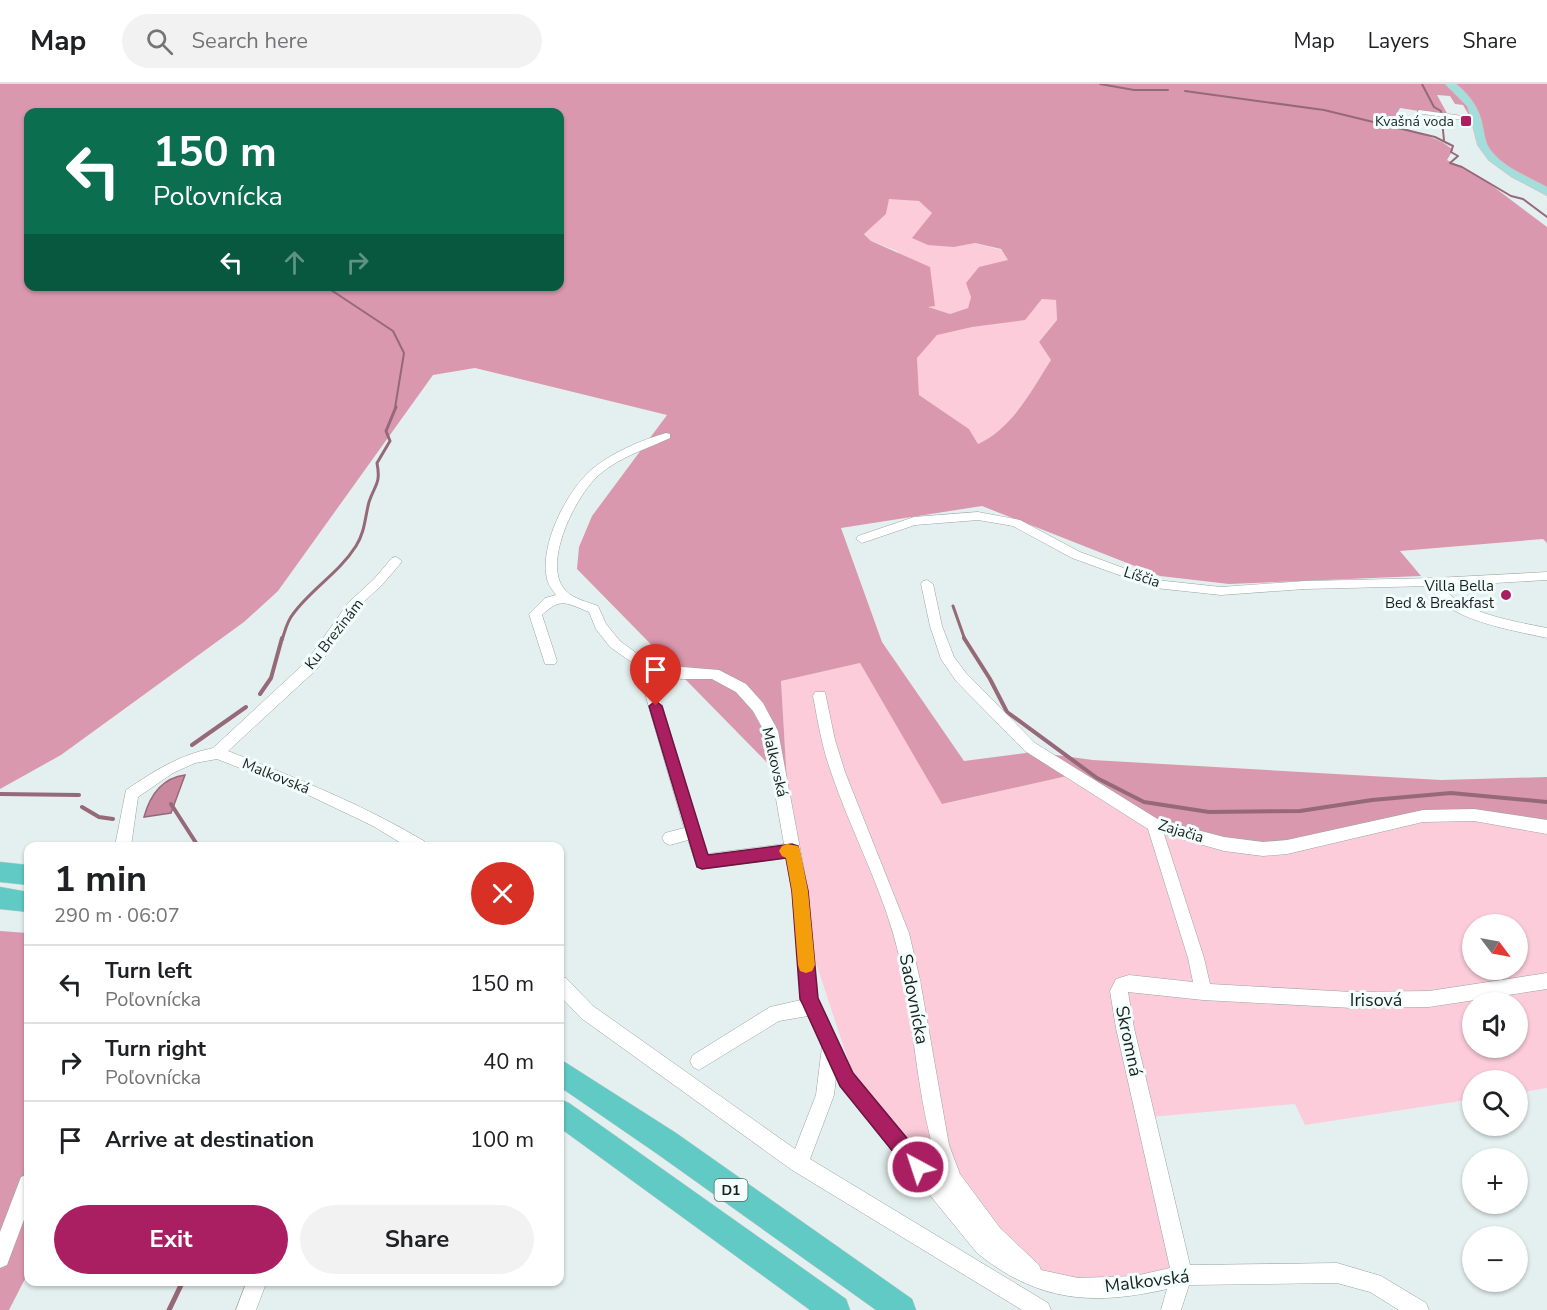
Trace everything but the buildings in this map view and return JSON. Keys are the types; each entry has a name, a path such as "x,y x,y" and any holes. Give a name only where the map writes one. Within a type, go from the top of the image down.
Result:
{"highway":[{"path":"0,872 24,875"},
{"path":"0,898 24,901"},
{"name":"D1","path":"564,1075 666,1143 901,1310"},
{"name":"D1","path":"564,1115 834,1310"}],"main road":[{"path":"1450,84 1468,100 1477,120 1481,142 1490,156 1547,192"}],"street":[{"path":"1419,112 1477,120"},
{"path":"567,597 560,593 550,570 553,550 563,518 576,496 592,475 615,458 666,436"},
{"name":"Líščia","path":"862,539 914,521 978,516 1016,523 1076,555 1155,584 1221,591 1305,585 1436,582 1547,576"},
{"name":"Ku Brezinám","path":"217,753 312,665 352,606 378,582 396,561"},
{"path":"1436,582 1445,598 1464,608 1520,627 1547,633"},
{"name":"Zajačia","path":"927,584 936,626 948,659 961,677 1029,747 1155,825 1224,844 1263,849 1287,847 1423,816 1474,815 1547,827"},
{"path":"550,661 535,614 549,601 567,597"},
{"name":"Malkovská","path":"567,597 594,609 600,626 615,644 643,664 664,672 714,674 741,688 758,706 771,731 800,891 809,999 812,1007 847,1080 984,1246 1008,1265 1040,1280 1078,1288 1124,1287 1182,1275 1337,1272 1374,1283 1419,1310"},
{"path":"643,664 702,862 792,850"},
{"name":"Sadovnícka","path":"820,696 828,740 838,772 901,933 912,980 940,1145 953,1180 993,1235 1040,1280"},
{"path":"124,842 131,794 168,769 193,758 217,753"},
{"name":"Malkovská","path":"217,753 309,789 378,821 412,842"},
{"path":"1155,825 1157,838 1197,958 1203,992"},
{"path":"670,838 693,832"},
{"name":"Irisová","path":"1203,992 1352,1000 1429,999 1547,981"},
{"name":"Skromná","path":"1182,1275 1125,1028 1119,991 1122,985 1129,983 1203,992"},
{"path":"564,988 587,1012 799,1163 1041,1310"},
{"path":"699,1061 776,1013 812,1007"},
{"path":"799,1163 825,1095 831,1047"},
{"path":"0,1258 24,1195"},
{"path":"1171,1310 1182,1275"},
{"path":"246,1310 255,1286"}],"shaded area":[{"path":"0,84 1547,84 1547,192 1491,157 1475,120 1400,108 1393,121 1446,145 1453,150 1447,160 1482,178 1547,227 1547,543 1543,539 1400,551 1421,576 1229,584 1160,576 982,506 841,528 882,642 964,761 1033,752 1093,760 1441,780 1547,777 1547,827 1483,812 1257,849 1179,833 1067,776 942,804 860,663 781,681 787,783 577,569 579,547 592,516 667,415 475,368 433,375 278,591 244,622 61,755 0,789","holes":["1437,95 1450,96 1455,104 1463,105 1470,117 1448,115","889,199 919,201 932,213 912,238 928,245 954,247 975,243 1001,249 1008,260 979,267 966,283 971,297 968,308 950,314 928,307 935,306 930,267 871,241 864,234 886,214","1042,299 1056,300 1057,320 1039,342 1051,360 1011,419 1001,429 978,444 969,429 919,395 917,358 937,335 972,327 1025,320"]},
{"path":"889,198 919,201 932,213 913,238 954,247 974,243 1001,250 1008,260 971,297 968,308 950,314 926,307 935,305 897,251 871,241 864,233 886,214"},
{"path":"1042,299 1056,300 1057,320 1039,342 1051,360 1025,401 999,433 978,444 969,429 919,395 917,358 939,334 965,327 1009,321 1033,309"},
{"path":"860,663 943,804 1067,776 1483,812 1547,827 1547,1088 1528,1091 1528,1070 1462,1070 1462,1101 1305,1125 1295,1104 1151,1117 1178,1242 1192,1267 1109,1289 1030,1270 998,1254 855,1081 813,954 787,783 781,681"},
{"path":"185,775 171,813 144,817 158,789 170,780"},
{"path":"0,931 24,933 24,1281 9,1310 0,1310"}],"waterway":[{"path":"1100,84 1134,90 1168,90"},
{"path":"1422,84 1434,107 1441,111 1444,140"},
{"path":"1185,91 1324,110 1435,137 1453,146 1451,152 1458,156 1450,163 1462,167 1511,196 1523,199 1547,217"},
{"path":"333,291 393,331 404,353 395,408"},
{"path":"282,640 293,614 342,565 359,541 369,502 378,480 377,463 390,441 386,431 396,407"},
{"path":"953,606 965,639"},
{"path":"260,694 271,678 282,638"},
{"path":"965,639 990,679 1007,712 1097,778 1144,802 1209,812 1300,811 1372,800 1451,793 1547,802"},
{"path":"192,745 246,707"},
{"path":"0,794 79,795"},
{"path":"171,804 195,842"},
{"path":"82,807 99,817 113,819"},
{"path":"169,1310 181,1286"}],"slow traffic":[{"path":"787,851 792,850 800,891 806,965"}],"place":[{"name":"Kvašná voda","path":"1466,121"},
{"name":"Villa Bella Bed & Breakfast","path":"1506,595"}],"route":[{"path":"656,706 702,862 792,850 800,891 809,999 847,1080 918,1167"}]}
